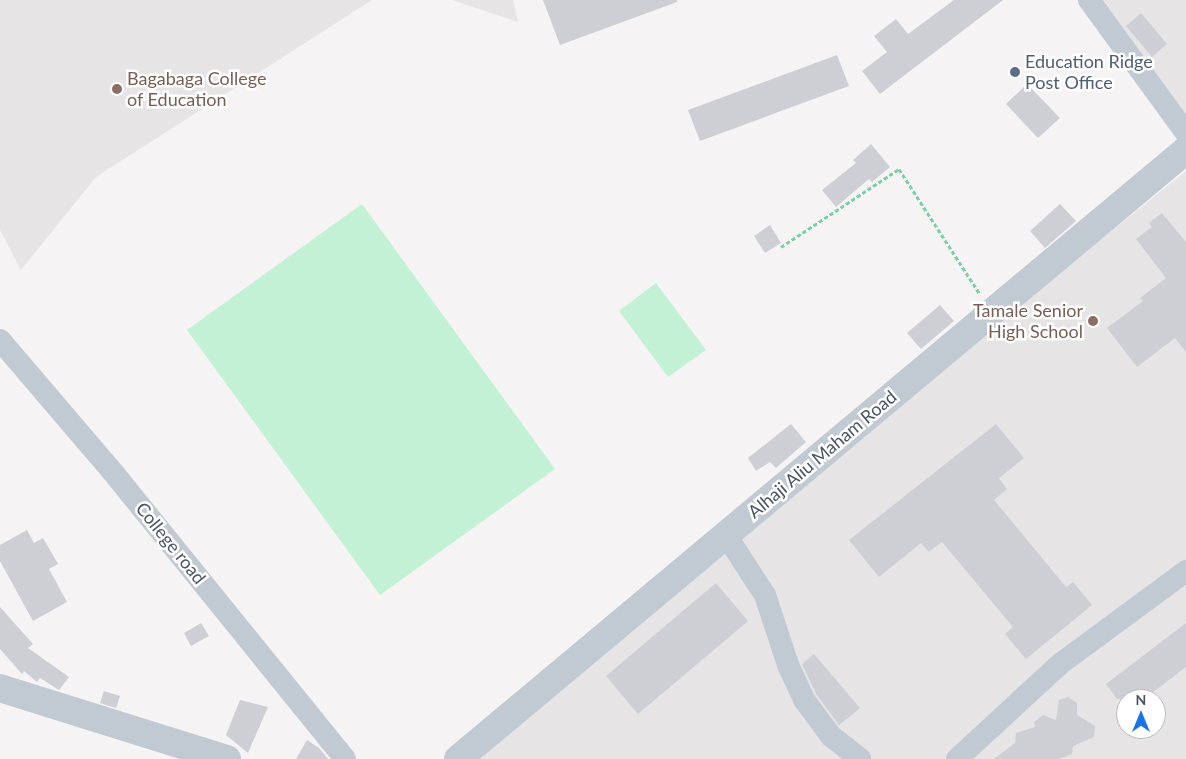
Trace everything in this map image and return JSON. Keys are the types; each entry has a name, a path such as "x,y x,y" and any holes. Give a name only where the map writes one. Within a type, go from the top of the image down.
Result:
{"street":[{"path":"1089,0 1186,133"},
{"name":"Alhaji Aliu Maham Road","path":"458,759 1186,150"},
{"name":"College road","path":"0,340 116,476 342,754"},
{"path":"726,535 765,595 788,665 805,702 831,736 860,759"},
{"path":"957,759 1060,664 1186,571"},
{"path":"0,688 227,759"}],"path":[{"path":"781,247 899,169 992,313"}],"shaded area":[{"name":"Bagabaga College of Education","path":"0,0 372,0 96,177 21,270 0,230"},
{"path":"452,0 513,0 518,22"},
{"path":"1096,0 1186,0 1186,114"},
{"name":"Tamale Senior High School","path":"1186,171 1186,759 468,759 813,471"}],"green space":[{"path":"362,204 555,469 380,595 187,330"},
{"path":"656,283 706,350 668,377 619,311"}],"building":[{"path":"543,0 677,0 677,2 560,45"},
{"path":"954,0 1003,0 880,94 862,71 887,52 874,36 896,19 908,34"},
{"path":"1141,13 1167,44 1152,57 1126,26"},
{"path":"837,55 849,86 700,141 688,110"},
{"path":"1027,84 1060,118 1038,138 1006,104"},
{"path":"871,144 890,167 872,182 869,179 836,207 822,190 856,163 853,160"},
{"path":"1060,204 1076,221 1045,248 1030,231"},
{"path":"1162,213 1186,242 1186,352 1175,338 1137,367 1107,328 1143,301 1140,298 1166,278 1136,239 1152,227 1149,223"},
{"path":"770,225 781,243 765,253 754,236"},
{"path":"940,305 954,321 921,349 907,333"},
{"path":"791,424 806,442 776,468 770,462 756,471 748,458"},
{"path":"996,424 1024,458 999,478 1007,489 994,500 1066,587 1073,582 1092,605 1026,659 1005,634 1013,627 942,542 929,552 921,543 879,577 849,540"},
{"path":"27,530 34,543 43,538 58,564 49,569 67,602 33,621 0,561 0,545"},
{"path":"716,583 748,621 638,714 606,676"},
{"path":"0,607 33,644 28,648 69,677 59,690 40,678 37,682 24,671 22,674 0,649"},
{"path":"201,623 209,636 191,646 184,633"},
{"path":"1186,623 1186,667 1157,689 1116,689 1116,698 1106,684"},
{"path":"814,654 860,708 839,725 816,694 802,664"},
{"path":"104,691 120,696 116,708 100,703"},
{"path":"1068,697 1077,703 1077,715 1095,726 1094,737 1073,746 1072,754 1059,759 994,759 1015,743 1016,733 1035,727 1034,722 1043,715 1056,720 1059,700"},
{"path":"240,700 268,707 248,753 226,735"},
{"path":"307,740 319,748 328,759 296,759"}],"place":[{"name":"Education Ridge Post Office","path":"1015,72"},
{"name":"Bagabaga College of Education","path":"117,89"},
{"name":"Tamale Senior High School","path":"1093,321"}]}
